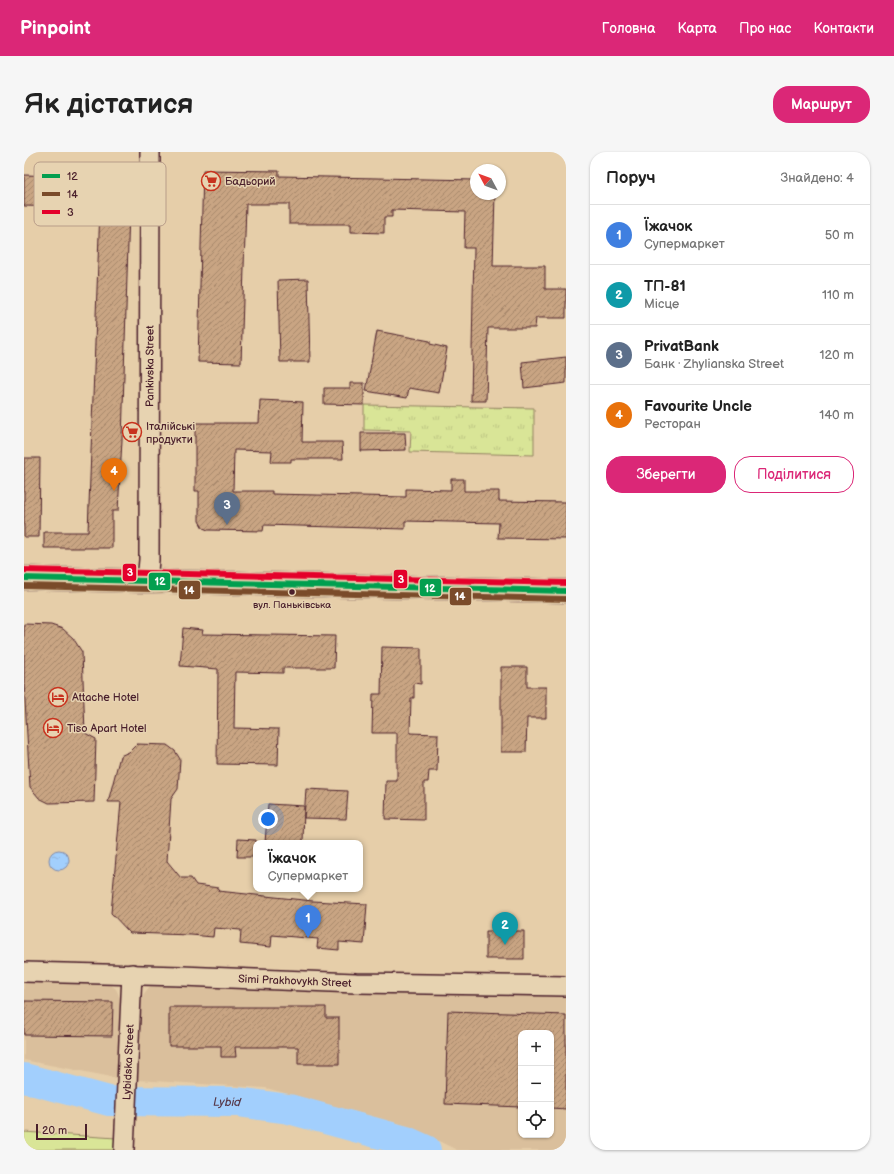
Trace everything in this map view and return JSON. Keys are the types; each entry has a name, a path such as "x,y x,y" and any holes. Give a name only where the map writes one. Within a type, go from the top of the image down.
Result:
{"main road":[{"path":"24,578 566,591"}],"street":[{"name":"Pankivska Street","path":"150,152 150,162"},
{"name":"Pankivska Street","path":"147,581 149,560 150,226"},
{"name":"Simi Prakhovykh Street","path":"24,972 132,974 356,983 566,986"},
{"name":"Lybidska Street","path":"124,1150 132,974"}],"shaded area":[{"path":"24,980 108,983 116,989 120,998 123,1039 122,1079 24,1060"},
{"path":"159,983 566,992 566,1150 457,1150 408,1126 266,1088 137,1080 140,1004 143,995 150,986"}],"green space":[{"path":"364,405 534,408 534,455 410,452 411,431 364,430"},
{"path":"24,1132 116,1138 115,1150 24,1150"}],"water":[{"path":"59,850 66,853 69,860 66,867 59,870 52,867 49,860 52,853"}],"building":[{"path":"203,170 279,171 279,176 470,180 470,200 495,200 493,266 545,266 545,289 566,289 566,318 536,318 535,328 488,328 486,401 471,401 474,248 464,248 465,212 392,210 392,217 384,217 384,233 351,232 351,224 289,224 289,204 246,204 241,363 198,362"},
{"path":"24,175 34,175 34,206 24,206"},
{"path":"99,226 129,226 122,440 118,511 112,511 112,548 44,548 44,532 88,532"},
{"path":"308,279 310,362 280,362 278,280"},
{"path":"377,331 430,341 430,344 447,348 439,393 409,388 407,398 366,391"},
{"path":"566,357 566,383 524,388 522,362"},
{"path":"350,383 364,383 364,405 324,404 324,388 350,388"},
{"path":"260,400 303,402 302,442 342,442 343,459 291,459 291,462 271,462 272,451 234,450 233,491 272,491 272,494 406,497 406,489 451,490 451,479 464,479 464,491 499,491 499,501 566,502 566,539 498,538 499,523 405,521 405,529 264,525 263,531 208,530 203,528 199,521 199,491 195,491 195,423 259,423"},
{"path":"361,433 405,433 406,450 361,451"},
{"path":"24,458 40,458 39,537 24,537"},
{"path":"24,624 51,625 63,629 73,638 82,652 85,733 96,739 94,802 49,803 39,798 30,787 24,683"},
{"path":"183,628 203,630 202,634 335,636 334,668 283,668 283,673 235,672 234,728 279,729 278,765 217,764 218,669 180,666"},
{"path":"382,647 421,648 421,684 414,683 414,698 411,698 410,733 438,734 437,771 429,771 428,782 424,782 424,820 385,819 386,781 397,781 397,733 372,733 373,694 381,694"},
{"path":"501,667 527,667 527,687 546,687 546,718 527,718 526,752 501,752"},
{"path":"137,744 167,745 175,751 180,759 178,789 171,799 167,861 181,878 191,878 196,885 219,888 218,891 313,901 367,904 364,944 339,942 339,950 317,948 318,939 272,935 271,947 240,944 241,930 214,928 213,937 130,933 111,913 121,802 108,802 120,756 129,752"},
{"path":"306,789 348,791 346,819 304,818"},
{"path":"268,804 304,806 303,840 265,840"},
{"path":"238,839 256,840 253,840 253,857 237,857"},
{"path":"486,931 524,931 524,959 486,959"},
{"path":"24,1001 113,1002 112,1036 24,1035"},
{"path":"169,1007 326,1007 326,1018 339,1018 339,1064 298,1064 298,1047 235,1047 236,1057 221,1057 221,1046 169,1046"},
{"path":"448,1011 566,1015 566,1109 554,1108 554,1030 518,1030 518,1107 445,1104"}],"waterway":[{"name":"Lybid","path":"24,1078 109,1101 237,1102 289,1109 406,1141 426,1150"}],"transit line":[{"name":"3","path":"24,570 566,583"},
{"name":"12","path":"24,578 566,591"},
{"name":"14","path":"24,586 566,599"}],"place":[{"name":"Бадьорий","path":"211,181"},
{"name":"Італійські продукти","path":"132,432"},
{"name":"Favourite Uncle","path":"114,491"},
{"name":"PrivatBank","path":"227,525"},
{"name":"вул. Паньківська","path":"292,592"},
{"name":"Attache Hotel","path":"58,697"},
{"name":"Tiso Apart Hotel","path":"53,728"},
{"name":"Їжачок","path":"308,938"},
{"name":"ТП-81","path":"505,945"}]}
